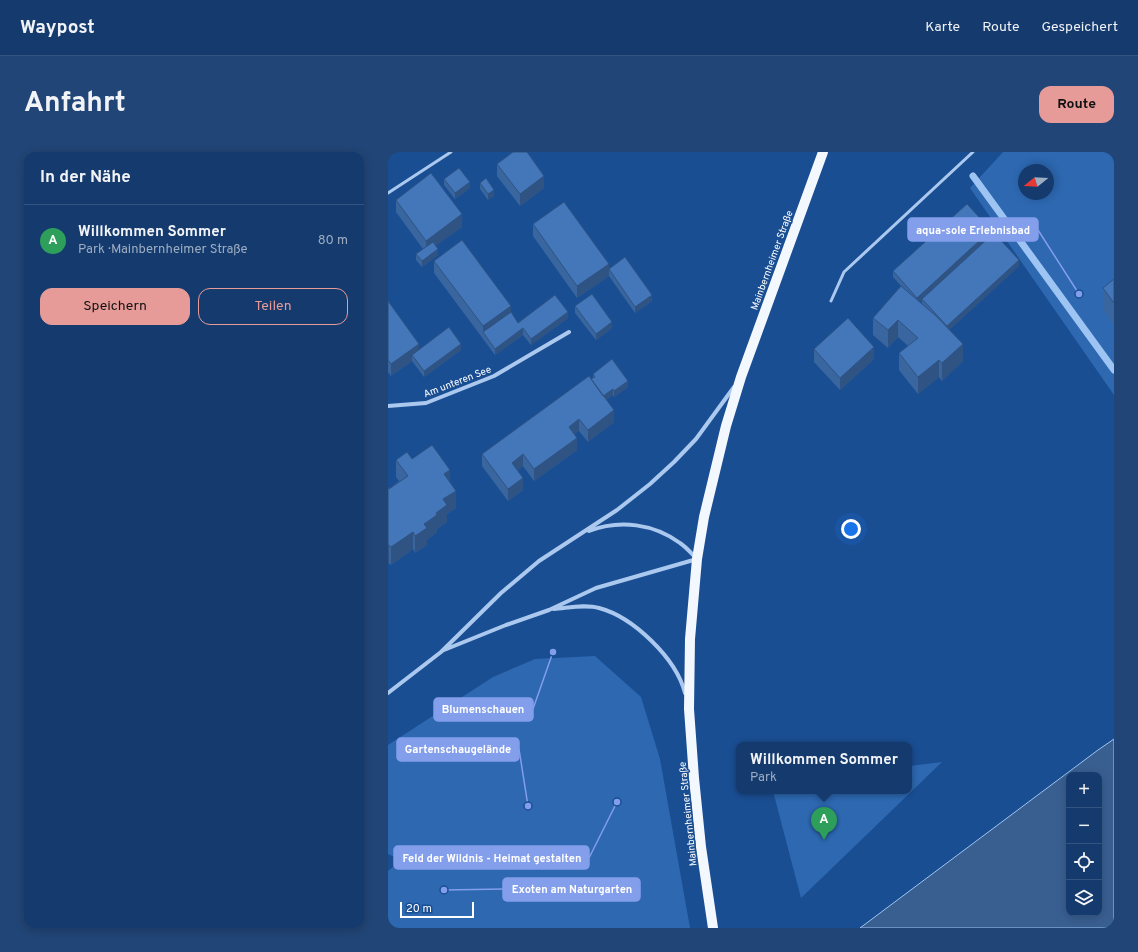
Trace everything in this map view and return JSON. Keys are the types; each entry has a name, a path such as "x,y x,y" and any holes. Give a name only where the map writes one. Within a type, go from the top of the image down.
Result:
{"main road":[{"name":"Mainbernheimer Straße","path":"713,928 701,847 689,709 690,639 697,559 713,476 741,377 823,152"}],"street":[{"name":"Am unteren See","path":"388,406 426,403 494,376 568,332"},
{"name":"Mainbernheimer Straße","path":"388,694 441,652 501,594 539,561 617,510 650,484 696,440 741,377"},
{"name":"Mainbernheimer Straße","path":"441,652 506,625 549,610 596,588 697,559 681,543 666,534 633,524 616,524 598,527 582,534"},
{"name":"Mainbernheimer Straße","path":"549,610 583,606 598,607 626,621 648,637 663,652 681,682 689,709"}],"lane":[{"path":"388,193 452,152"},
{"path":"831,301 844,272 973,152"}],"shaded area":[{"path":"1003,152 1114,152 1114,395 970,188"},
{"path":"595,656 641,697 660,759 690,928 388,928 388,871 401,860 388,854 388,745 493,677 535,659"},
{"path":"1114,739 1114,928 860,928 1066,774 1066,916 1102,916 1102,772 1069,772"},
{"path":"942,762 912,791 912,766"},
{"path":"774,794 909,794 801,898"}],"building":[{"path":"513,152 527,152 544,176 520,194 497,164"},
{"path":"459,168 470,182 455,193 444,179"},
{"path":"431,173 462,214 426,241 396,200"},
{"path":"486,178 494,190 488,194 480,183"},
{"path":"564,202 609,264 577,286 533,224"},
{"path":"967,204 991,230 917,298 893,271"},
{"path":"994,233 1019,260 947,326 922,299"},
{"path":"462,240 511,306 483,326 434,261"},
{"path":"433,242 438,249 422,261 416,254"},
{"path":"625,257 652,295 635,307 609,269"},
{"path":"1114,279 1114,303 1103,288"},
{"path":"901,286 936,316 963,344 942,363 939,360 918,377 899,353 918,338 898,320 888,330 873,318"},
{"path":"592,294 612,322 596,334 575,306"},
{"path":"555,295 568,312 531,339 523,328 495,349 483,332 511,312 518,323"},
{"path":"388,301 419,344 391,364 388,360"},
{"path":"848,318 874,347 840,378 814,349"},
{"path":"449,327 461,344 424,371 412,355"},
{"path":"612,359 628,381 614,391 613,389 603,396 591,379 595,377 593,374"},
{"path":"589,376 614,410 588,430 579,419 569,427 577,438 534,469 523,454 512,463 523,478 508,489 482,454"},
{"path":"432,445 450,470 444,474 456,491 443,499 447,505 436,513 437,515 424,524 427,528 415,536 413,532 391,547 389,545 388,546 388,487 389,489 408,476 396,460 407,452 412,459"}],"waterway":[{"path":"973,176 1114,370"}],"place":[{"name":"aqua-sole Erlebnisbad","path":"1079,294"},
{"name":"Blumenschauen","path":"553,652"},
{"name":"Feld der Wildnis - Heimat gestalten","path":"617,802"},
{"name":"Gartenschaugelände","path":"528,806"},
{"name":"Willkommen Sommer","path":"824,840"},
{"name":"Exoten am Naturgarten","path":"444,890"}]}
